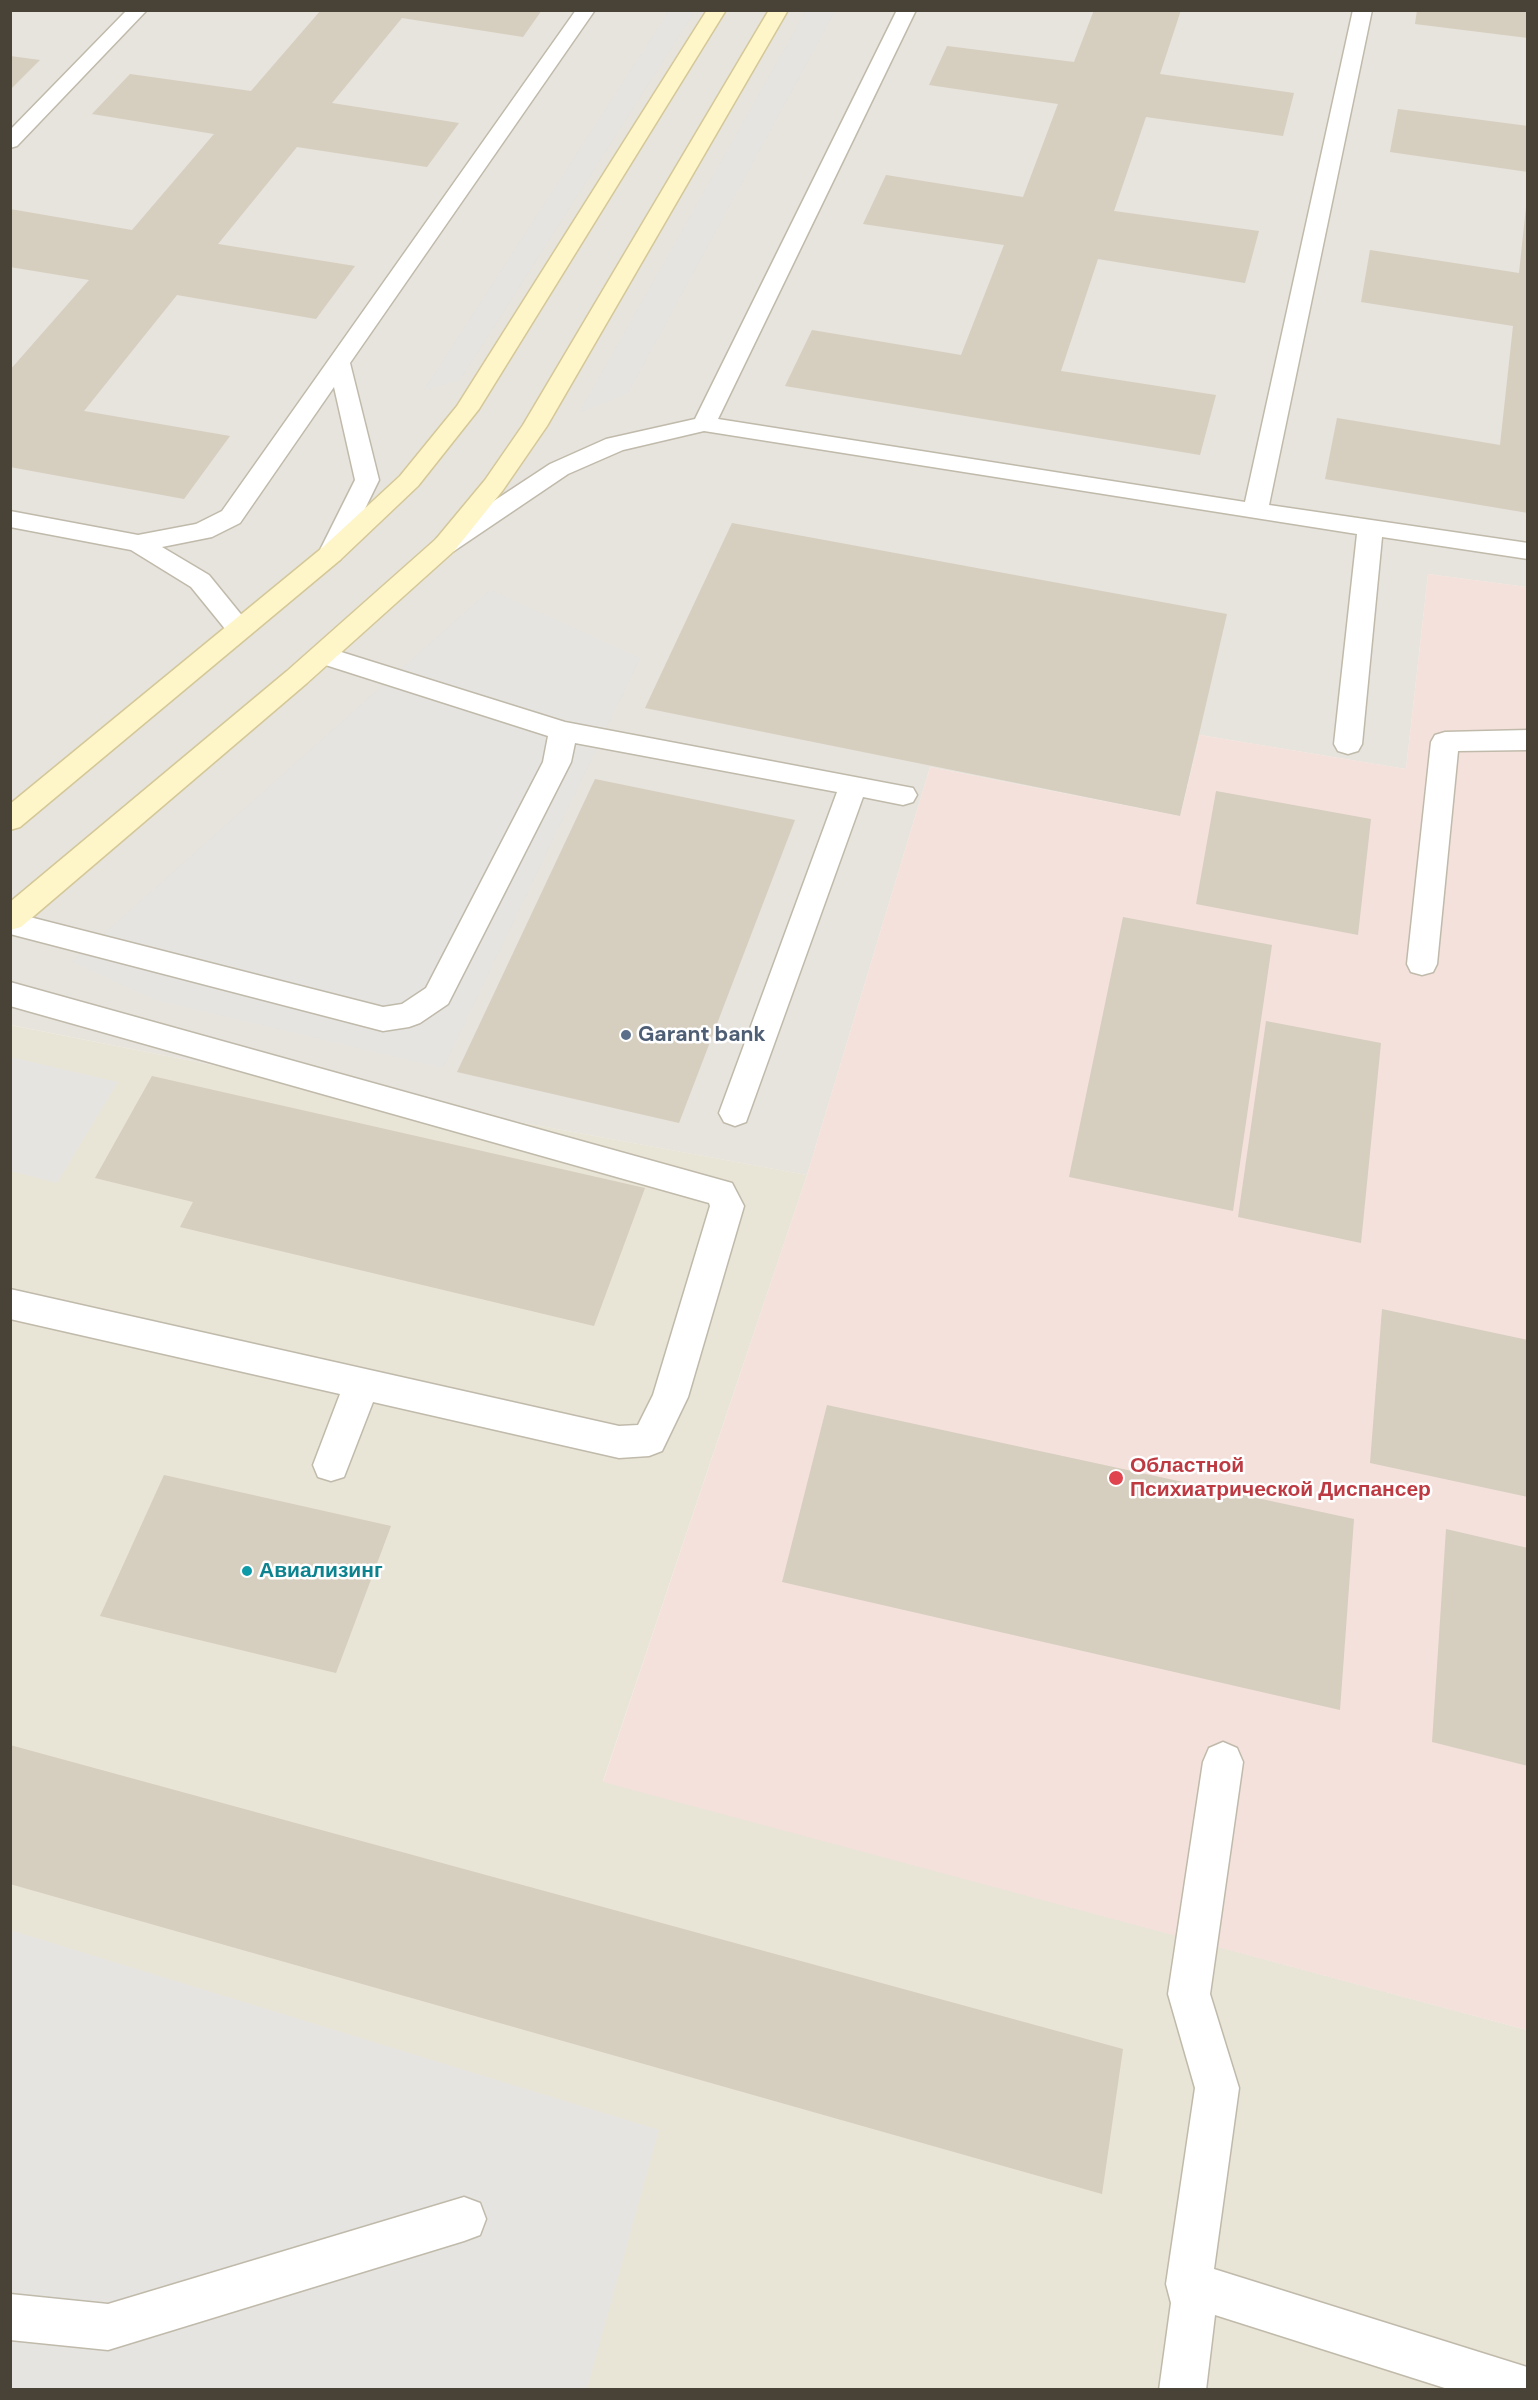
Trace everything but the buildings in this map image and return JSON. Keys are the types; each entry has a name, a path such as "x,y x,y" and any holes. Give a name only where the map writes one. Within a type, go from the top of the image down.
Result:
{"street":[{"path":"10,820 332,554 409,481 467,409 717,10"},
{"path":"10,921 322,655 445,545 494,485 535,426 779,10"}],"lane":[{"path":"10,142 138,10"},
{"path":"138,543 203,531 231,517 586,10"},
{"path":"704,424 907,10"},
{"path":"1255,511 1363,10"},
{"path":"332,554 368,480 339,364"},
{"path":"445,545 559,470 615,444 704,424 1255,511 1527,550"},
{"path":"10,519 138,543 200,581 239,629"},
{"path":"1348,744 1370,527"},
{"path":"322,655 563,731 903,795"},
{"path":"10,921 383,1019 409,1015 437,996 557,762 563,731"},
{"path":"1422,964 1445,742 1527,740"},
{"path":"735,1113 853,786"},
{"path":"10,994 720,1193 727,1206 670,1397 649,1440 619,1442 10,1304"},
{"path":"331,1465 362,1384"},
{"path":"1182,2390 1194,2303 1189,2284 1217,2088 1189,1994 1223,1762"},
{"path":"10,2317 108,2327 464,2219"},
{"path":"1189,2284 1527,2390"}],"shaded area":[{"path":"10,11 1527,11 1527,587 1428,574 1406,769 1200,735 1180,816 930,767 807,1175 263,1075 11,1025"},
{"path":"669,11 695,11 460,380 424,390"},
{"path":"806,11 835,11 628,393 579,413"},
{"name":"Областной Психиатрической Диспансер","path":"1428,574 1527,587 1527,2030 603,1782 807,1175 930,767 1180,816 1200,735 1406,769"},
{"path":"490,590 640,658 443,1068 156,1000 72,962"},
{"path":"10,1025 263,1075 807,1175 603,1781 1527,2030 1527,2389 11,2389"},
{"path":"10,1057 118,1082 57,1183 11,1171"},
{"path":"10,1930 659,2130 587,2389 11,2389"}],"place":[{"name":"Garant bank","path":"626,1035"},
{"name":"Областной Психиатрической Диспансер","path":"1116,1478"},
{"name":"Авиализинг","path":"247,1571"}]}
